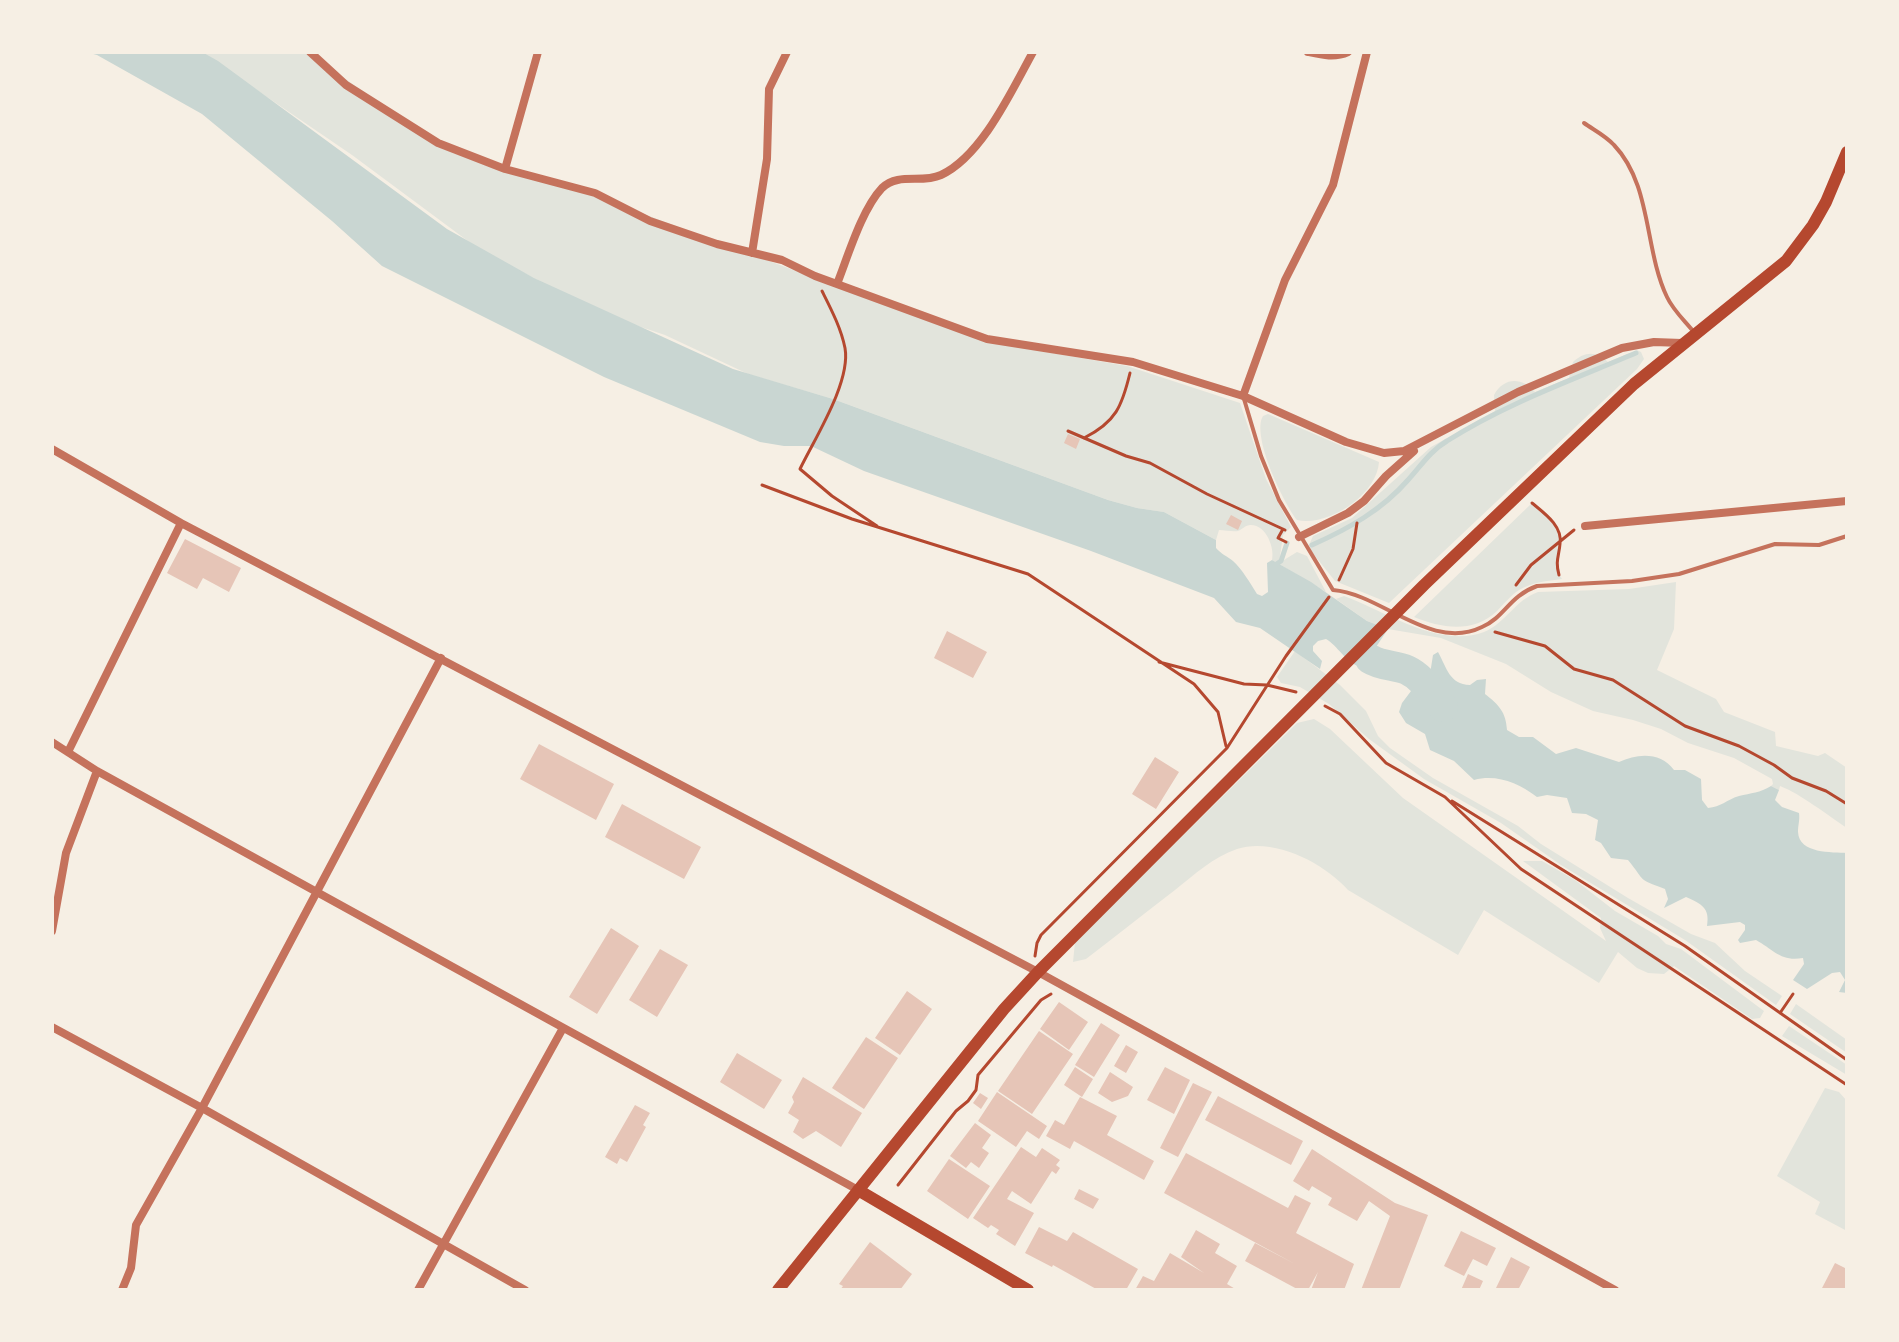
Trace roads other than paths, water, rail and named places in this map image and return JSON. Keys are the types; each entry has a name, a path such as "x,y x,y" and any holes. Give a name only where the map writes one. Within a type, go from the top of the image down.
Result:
{"main road":[{"path":"778,1290 1004,1009 1038,972 1424,585 1634,384 1786,261 1813,225 1847,152"},
{"path":"858,1190 1028,1290"}],"street":[{"path":"310,52 346,85 438,143 505,169 595,193 650,221 782,260 815,276 987,339 1133,362 1243,396 1368,450 1394,454 1420,445 1518,392 1622,348 1654,342 1682,343"},
{"path":"505,169 538,52"},
{"path":"752,253 767,159 769,89 787,52"},
{"path":"837,284 862,224 882,189 896,179 926,180 944,174 970,152 994,122 1033,52"},
{"path":"1308,52 1326,56 1348,52"},
{"path":"1243,396 1285,280 1333,185 1367,52"},
{"path":"1299,537 1348,513 1364,501 1420,445"},
{"path":"52,449 181,523 1038,972 1615,1290"},
{"path":"1585,526 1847,501"},
{"path":"68,752 181,523"},
{"path":"122,1290 131,1268 136,1225 202,1108 441,658"},
{"path":"52,742 97,771 858,1190"},
{"path":"52,931 66,853 97,771"},
{"path":"52,1027 525,1290"},
{"path":"418,1290 563,1028"}],"lane":[{"path":"1584,123 1615,145 1634,175 1653,257 1666,296 1694,333"},
{"path":"1243,396 1261,456 1279,500 1333,590 1358,596 1438,631 1460,633 1482,628 1523,591 1537,586 1632,581 1679,574 1775,544 1819,545 1847,536"}],"waterway":[{"path":"1312,545 1376,510 1447,441 1539,393 1636,353"},
{"path":"1275,565 1281,561 1287,543"},
{"path":"1370,659 1413,673 1443,707"}]}
